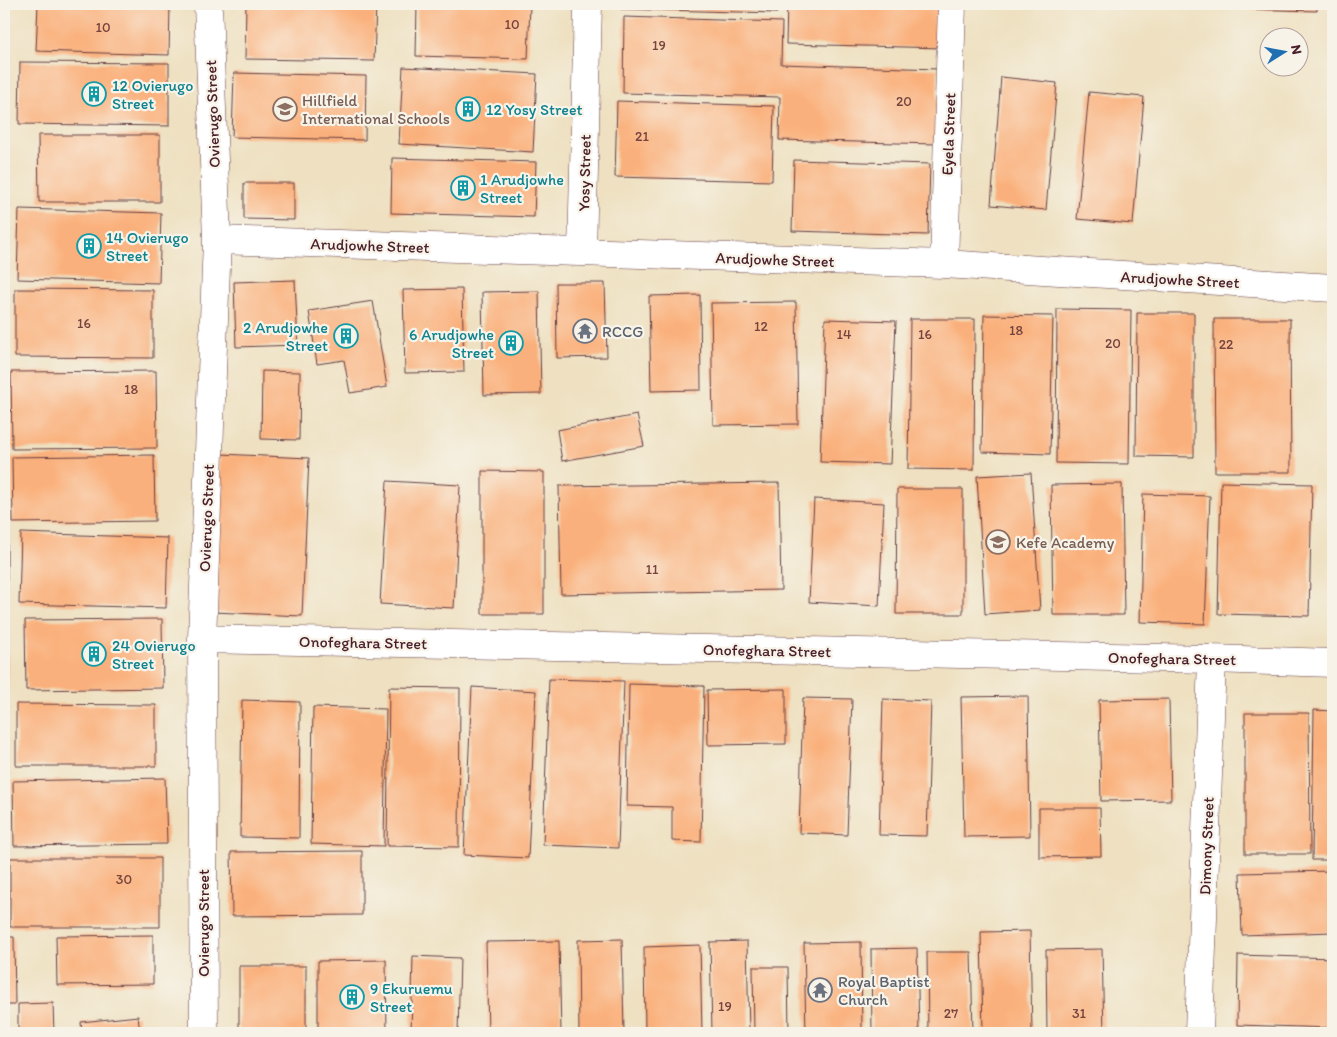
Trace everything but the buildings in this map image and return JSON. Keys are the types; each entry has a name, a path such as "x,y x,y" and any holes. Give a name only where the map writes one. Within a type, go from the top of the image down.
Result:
{"street":[{"name":"Ovierugo Street","path":"204,1033 202,639 217,240 208,4"},
{"name":"Yosy Street","path":"582,252 588,4"},
{"name":"Eyela Street","path":"944,264 952,4"},
{"name":"Arudjowhe Street","path":"217,240 944,264 1333,288"},
{"name":"Onofeghara Street","path":"202,639 1333,663"},
{"name":"Dimony Street","path":"1200,1033 1212,659"}],"place":[{"name":"12 Ovierugo Street","path":"94,94"},
{"name":"Hillfield International Schools","path":"285,109"},
{"name":"12 Yosy Street","path":"468,109"},
{"name":"1 Arudjowhe Street","path":"463,188"},
{"name":"14 Ovierugo Street","path":"89,246"},
{"name":"RCCG","path":"585,331"},
{"name":"2 Arudjowhe Street","path":"346,336"},
{"name":"6 Arudjowhe Street","path":"511,343"},
{"name":"Kefe Academy","path":"998,542"},
{"name":"24 Ovierugo Street","path":"94,654"},
{"name":"Royal Baptist Church","path":"820,990"},
{"name":"9 Ekuruemu Street","path":"352,997"}]}
